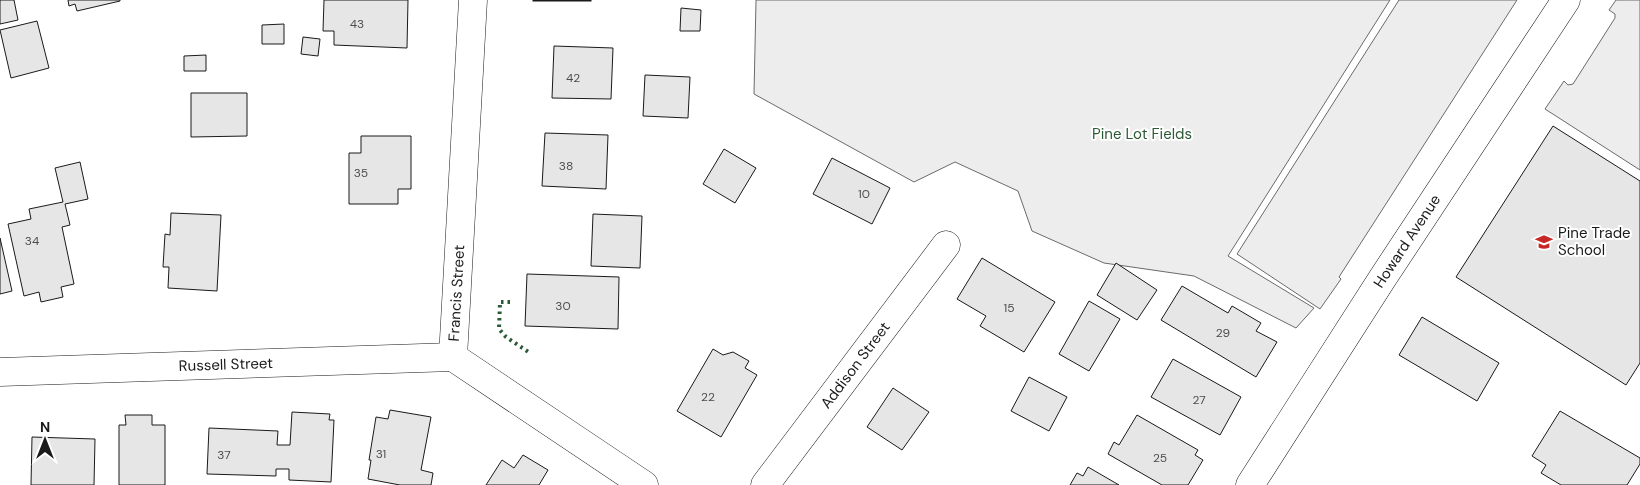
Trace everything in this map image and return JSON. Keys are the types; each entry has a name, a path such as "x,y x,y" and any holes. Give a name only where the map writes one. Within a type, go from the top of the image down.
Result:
{"street":[{"name":"Francis Street","path":"472,0 453,357 644,485"},
{"name":"Howard Avenue","path":"1250,485 1382,279 1566,0"},
{"name":"Addison Street","path":"764,485 946,245"},
{"name":"Russell Street","path":"0,372 453,357"}],"shaded area":[{"name":"Pine Lot Fields","path":"756,0 1390,0 1228,256 1314,308 1296,328 1194,276 1104,263 1032,231 1018,191 955,162 914,182 754,94"},
{"path":"1399,0 1517,0 1339,277 1341,279 1320,309 1237,254"},
{"path":"1616,0 1640,0 1640,170 1545,109 1564,81 1568,85 1573,84 1615,18 1615,14 1609,10"}],"building":[{"path":"0,0 14,0 18,20 0,24"},
{"path":"68,0 120,1 77,11 75,4 69,6"},
{"path":"324,0 408,0 407,48 334,45 334,31 323,31"},
{"path":"591,0 591,1 533,1"},
{"path":"681,8 701,10 700,31 680,31"},
{"path":"37,21 49,68 11,78 0,30"},
{"path":"284,24 284,44 262,44 262,25"},
{"path":"303,37 320,39 318,56 301,54"},
{"path":"554,46 613,48 611,99 552,98"},
{"path":"206,55 206,71 184,71 184,56"},
{"path":"645,75 690,77 688,118 643,116"},
{"path":"191,93 247,93 247,136 191,137"},
{"path":"1553,126 1640,181 1640,363 1626,385 1456,277"},
{"path":"545,133 608,135 606,189 542,186"},
{"path":"361,136 411,136 411,189 398,189 398,204 349,204 349,153 361,153"},
{"path":"724,149 756,168 735,203 703,184"},
{"path":"832,158 890,188 872,224 813,194"},
{"path":"80,162 88,199 65,204 70,225 62,227 74,284 61,287 63,297 41,302 39,292 24,296 8,224 31,219 29,209 63,202 55,168"},
{"path":"171,213 221,215 217,291 168,288 169,267 163,267 165,234 170,235"},
{"path":"593,214 642,216 640,268 591,266"},
{"path":"0,238 12,291 0,294"},
{"path":"982,258 1055,302 1024,352 980,326 986,316 957,299"},
{"path":"1116,263 1157,290 1137,320 1097,295"},
{"path":"527,274 619,277 618,329 525,326"},
{"path":"1182,286 1228,313 1232,306 1261,323 1256,331 1277,342 1256,377 1161,320"},
{"path":"1089,301 1120,319 1089,371 1059,354"},
{"path":"1422,317 1499,363 1477,401 1399,355"},
{"path":"713,349 723,355 733,352 749,361 745,368 757,375 721,437 677,411"},
{"path":"1173,359 1241,397 1220,435 1151,397"},
{"path":"1029,377 1067,397 1049,431 1011,411"},
{"path":"893,388 929,412 902,450 867,427"},
{"path":"390,410 431,417 421,470 433,473 431,485 400,485 368,479 376,417 388,419"},
{"path":"1560,411 1640,458 1640,464 1627,485 1561,485 1541,473 1546,465 1532,456"},
{"path":"292,412 330,414 329,420 334,420 331,482 289,480 289,469 276,469 276,476 207,474 209,428 278,431 277,445 290,445"},
{"path":"125,415 152,415 152,425 165,425 165,485 119,485 119,425 126,425"},
{"path":"1137,415 1198,450 1195,455 1203,460 1188,485 1162,485 1108,454 1114,442 1119,445"},
{"path":"32,437 95,439 94,485 31,485"},
{"path":"523,455 548,470 539,485 486,485 502,460 514,468"},
{"path":"1088,467 1119,485 1070,485 1077,473 1083,476"}],"hedge":[{"path":"510,302 500,302 499,329 506,337 530,353"}],"place":[{"name":"Pine Trade School","path":"1544,242"}]}
